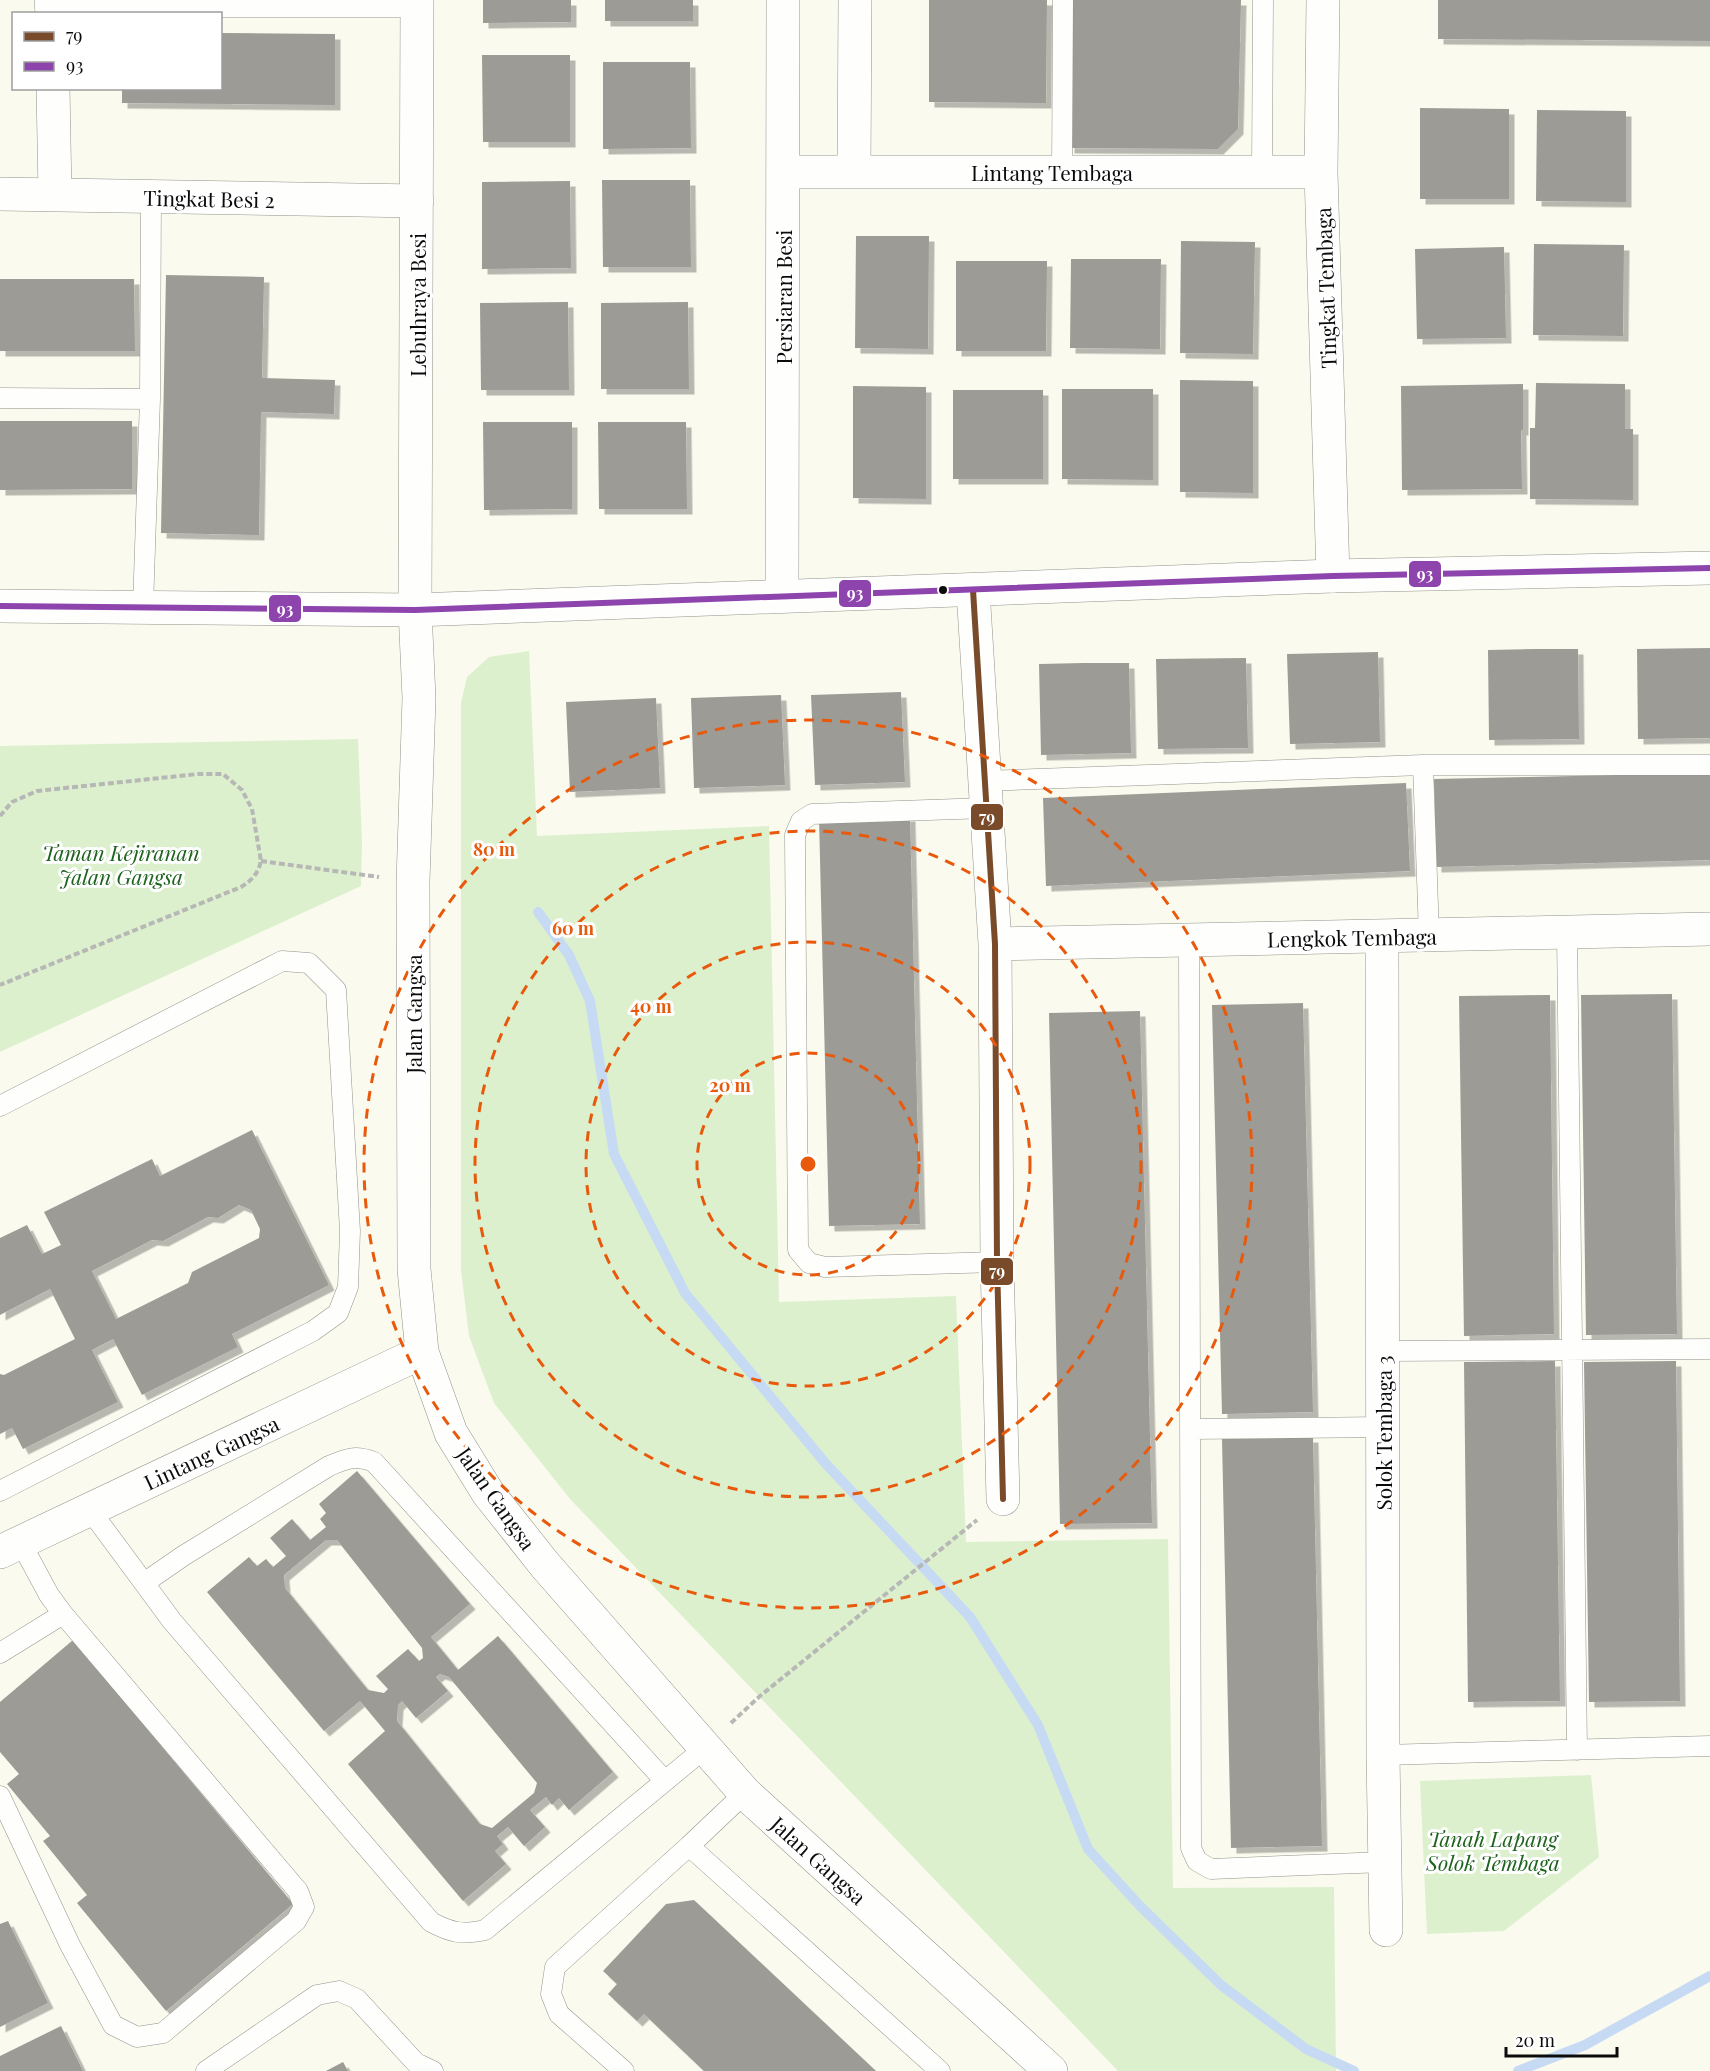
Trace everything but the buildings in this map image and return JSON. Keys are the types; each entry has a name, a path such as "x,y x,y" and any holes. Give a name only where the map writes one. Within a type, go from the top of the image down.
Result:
{"street":[{"name":"Persiaran Besi","path":"782,595 783,0"},
{"path":"854,172 855,0"},
{"name":"Tingkat Tembaga","path":"1323,0 1321,172 1333,576"},
{"name":"Lebuhraya Besi","path":"416,610 417,3"},
{"path":"53,90 55,194"},
{"name":"Lintang Tembaga","path":"783,172 1321,172"},
{"name":"Tingkat Besi 2","path":"0,194 417,201"},
{"path":"0,606 416,610 1333,576 1710,568"},
{"path":"973,590 995,944 997,1262 1003,1499"},
{"name":"Jalan Gangsa","path":"416,610 419,698 413,882 414,1269 422,1352 451,1433 488,1493 545,1565 745,1793 1051,2071"},
{"name":"Lengkok Tembaga","path":"995,944 1710,929"},
{"name":"Solok Tembaga 3","path":"1382,936 1383,1755 1386,1930"},
{"name":"Lintang Gangsa","path":"10,1547 422,1352"}],"lane":[{"path":"1062,172 1063,0"},
{"path":"1262,172 1263,0"},
{"path":"52,7 417,3"},
{"path":"143,607 150,399 152,197"},
{"path":"0,398 150,399"},
{"path":"1423,765 1429,936"},
{"path":"997,1262 825,1267 810,1263 798,1250 795,835 801,821 812,814 986,795 1423,765 1710,765"},
{"path":"1567,932 1577,1750"},
{"path":"1189,940 1191,1848 1197,1861 1211,1869 1384,1863"},
{"path":"0,1106 282,961 309,963 336,990 350,1231 348,1287 338,1313 313,1331 0,1491"},
{"path":"1383,1351 1710,1349"},
{"path":"1191,1429 1383,1427"},
{"path":"144,1583 183,1556 330,1466 347,1458 361,1457 374,1462 665,1780"},
{"path":"90,1510 172,1621 431,1922 449,1932 467,1934 485,1929 705,1748"},
{"path":"0,1796 70,1945 113,2025 137,2037 163,2033 296,1921 304,1906 298,1891 63,1614 10,1547"},
{"path":"0,1653 63,1614"},
{"path":"1383,1755 1710,1746"},
{"path":"624,2071 559,2014 551,1995 555,1967 745,1793"},
{"path":"689,1846 940,2071"},
{"path":"206,2071 317,1995 339,1991 357,1999 416,2063 433,2071"}],"path":[{"path":"0,816 12,802 36,790 198,774 223,774 242,790 252,809 261,861 253,879 241,887 0,985"},
{"path":"261,861 413,882"},
{"path":"760,1696 950,1542"}],"green space":[{"path":"529,651 537,836 769,826 779,1302 956,1296 966,1542 1168,1539 1173,1888 1334,1887 1336,2071 1118,2071 570,1499 494,1403 469,1336 461,1270 461,703 467,677 489,657"},
{"name":"Taman Kejiranan Jalan Gangsa","path":"358,739 362,842 361,886 0,1052 0,746"},
{"name":"Tanah Lapang Solok Tembaga","path":"1591,1775 1599,1857 1504,1931 1427,1934 1420,1781"}],"waterway":[{"path":"538,912 569,955 590,1001 614,1154 685,1293 826,1464 970,1617 1038,1725 1088,1849 1140,1906 1221,1985 1306,2049 1354,2071"},
{"path":"1518,2071 1585,2045 1710,1976"}],"transit line":[{"name":"93","path":"0,606 415,610 1333,576 1710,568"},
{"name":"79","path":"973,590 995,944 997,1262 1003,1499"}]}
